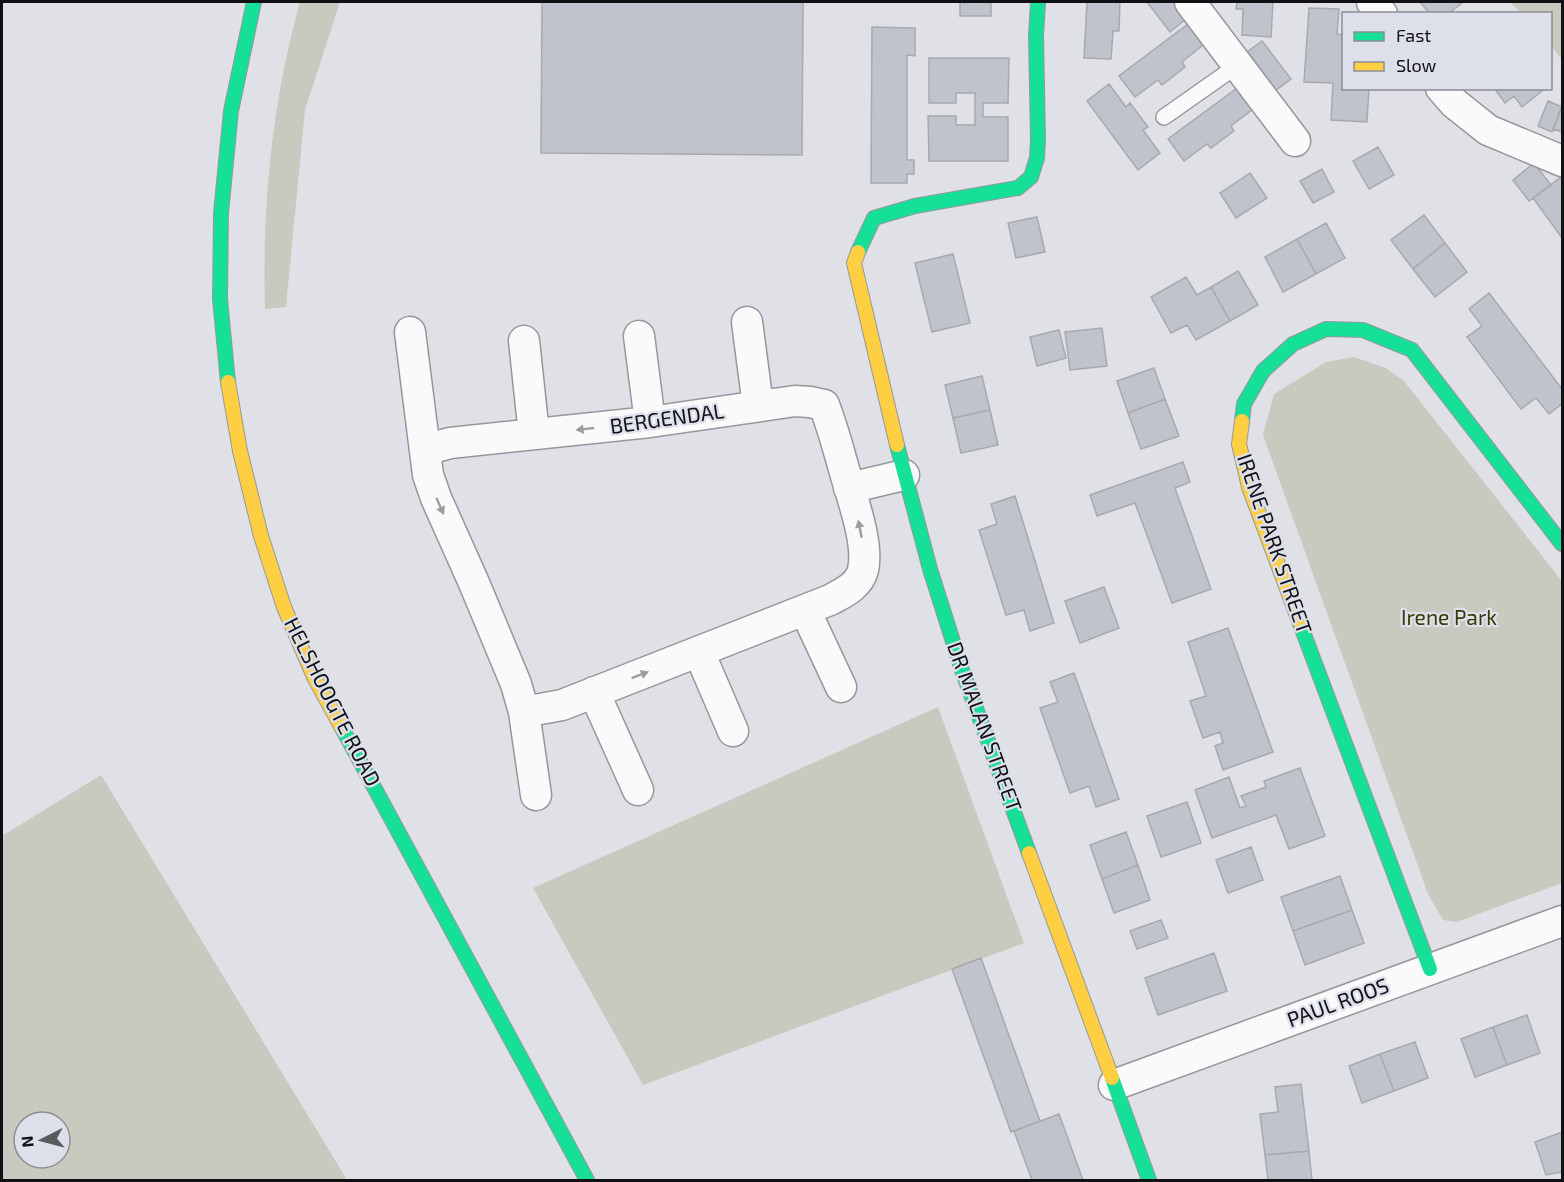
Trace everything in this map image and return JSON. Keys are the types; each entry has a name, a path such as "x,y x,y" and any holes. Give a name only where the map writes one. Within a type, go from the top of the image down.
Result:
{"street":[{"name":"HELSHOOGTE ROAD","path":"254,2 231,111 221,213 220,299 226,369 240,450 261,536 284,608 315,679 587,1180"},
{"name":"DR MALAN STREET","path":"1038,2 1036,36 1038,139 1037,158 1031,177 1018,188 915,206 874,218 854,263 904,475 930,569 962,670 1149,1180"},
{"path":"1190,2 1295,141"},
{"path":"1444,90 1454,103 1488,130 1563,161"},
{"path":"747,322 758,406"},
{"name":"IRENE PARK STREET","path":"1430,969 1249,487 1239,444 1244,404 1263,371 1293,344 1326,329 1363,330 1412,350 1563,544"},
{"path":"410,332 428,475 516,684 524,712 536,795"},
{"path":"639,336 650,422"},
{"path":"524,341 534,435"},
{"name":"BERGENDAL","path":"425,450 450,443 650,422 795,401 824,405 849,488 863,547 863,572 855,585 805,610 562,705 524,712"},
{"path":"849,488 904,475"},
{"path":"805,610 841,687"},
{"path":"699,652 733,731"},
{"path":"594,692 638,790"},
{"name":"PAUL ROOS","path":"1114,1085 1563,921"}],"lane":[{"path":"1164,117 1238,65"}],"green space":[{"path":"300,2 340,2 305,110 286,307 265,309 265,231 271,154 282,78"},
{"path":"1510,2 1562,2 1562,59 1552,47 1552,12 1520,12"},
{"name":"Irene Park","path":"1354,357 1386,368 1404,381 1562,581 1562,883 1457,922 1443,920 1428,894 1263,435 1274,394 1326,362"},
{"path":"938,707 1024,943 643,1085 533,888"},
{"path":"101,775 346,1178 343,1180 2,1180 2,836"}],"building":[{"path":"542,2 803,2 802,155 541,153"},
{"path":"960,2 991,2 991,16 960,16"},
{"path":"1087,2 1120,2 1119,31 1113,31 1111,59 1084,58"},
{"path":"1147,2 1175,2 1187,18 1170,32"},
{"path":"1237,2 1273,2 1271,37 1242,35 1243,9 1236,9"},
{"path":"1420,2 1463,2 1450,12 1428,12"},
{"path":"1309,8 1339,9 1337,34 1342,35 1342,90 1369,90 1367,122 1331,120 1333,83 1304,82"},
{"path":"1188,24 1203,45 1182,62 1185,67 1162,85 1158,80 1135,97 1119,76"},
{"path":"872,27 915,28 915,56 907,55 907,160 914,160 914,174 907,174 907,183 871,183"},
{"path":"1262,41 1291,79 1272,93 1243,55"},
{"path":"929,58 1009,58 1008,103 983,103 983,117 1008,117 1008,161 929,161 928,116 956,116 956,125 975,125 975,93 956,93 956,103 929,103"},
{"path":"1109,84 1126,107 1130,103 1148,127 1143,130 1160,153 1138,170 1087,101"},
{"path":"1237,88 1253,109 1231,126 1234,131 1211,148 1207,144 1184,161 1168,139"},
{"path":"1495,90 1542,91 1522,107 1514,96 1505,103"},
{"path":"1548,101 1562,107 1552,132 1538,126"},
{"path":"1562,106 1562,132 1553,129"},
{"path":"1378,147 1394,175 1369,189 1353,161"},
{"path":"1534,163 1551,185 1529,201 1513,180"},
{"path":"1322,169 1334,192 1313,203 1300,181"},
{"path":"1250,173 1267,198 1236,218 1220,193"},
{"path":"1561,177 1562,180 1562,238 1533,198"},
{"path":"1424,215 1445,243 1413,269 1391,240"},
{"path":"1037,217 1045,252 1016,258 1008,223"},
{"path":"1326,223 1345,258 1316,274 1297,239"},
{"path":"1297,239 1316,274 1283,292 1265,257"},
{"path":"1445,243 1467,272 1435,297 1413,269"},
{"path":"953,254 970,323 932,332 915,263"},
{"path":"1238,271 1258,305 1230,321 1211,287"},
{"path":"1186,277 1197,295 1211,287 1230,321 1196,340 1187,325 1171,333 1151,297"},
{"path":"1489,293 1562,389 1562,404 1549,414 1536,398 1521,409 1467,337 1482,326 1469,309"},
{"path":"1102,328 1107,366 1070,370 1065,332"},
{"path":"1059,330 1066,358 1037,366 1030,337"},
{"path":"1154,368 1165,399 1128,413 1117,381"},
{"path":"982,376 990,410 953,418 945,385"},
{"path":"1165,399 1179,436 1141,449 1128,413"},
{"path":"990,410 998,445 961,453 953,418"},
{"path":"1183,462 1190,482 1175,488 1211,589 1172,603 1135,503 1097,516 1090,495"},
{"path":"1015,496 1054,623 1030,631 1024,610 1006,615 979,530 997,524 991,504"},
{"path":"1104,587 1119,628 1080,643 1065,601"},
{"path":"1228,628 1273,752 1223,770 1215,746 1223,743 1220,732 1203,738 1190,701 1206,696 1188,642"},
{"path":"1074,673 1119,799 1096,807 1089,786 1070,793 1040,708 1058,702 1050,682"},
{"path":"1300,768 1325,836 1289,849 1276,815 1212,838 1195,790 1229,777 1240,808 1246,806 1241,796 1266,787 1264,781"},
{"path":"1187,802 1201,843 1161,857 1147,816"},
{"path":"1126,832 1138,865 1102,879 1090,845"},
{"path":"1251,847 1263,880 1228,893 1216,860"},
{"path":"1138,865 1150,900 1114,913 1102,879"},
{"path":"1340,876 1352,910 1293,931 1281,897"},
{"path":"1352,910 1364,943 1305,965 1293,931"},
{"path":"1161,920 1168,938 1137,949 1130,931"},
{"path":"1214,953 1227,991 1158,1015 1145,978"},
{"path":"981,958 1040,1121 1011,1132 952,969"},
{"path":"1527,1015 1540,1053 1507,1065 1493,1027"},
{"path":"1493,1027 1507,1065 1475,1077 1461,1039"},
{"path":"1415,1042 1428,1078 1394,1091 1380,1054"},
{"path":"1380,1054 1394,1091 1362,1103 1349,1066"},
{"path":"1301,1084 1309,1151 1265,1155 1260,1114 1278,1112 1275,1087"},
{"path":"1059,1114 1083,1180 1032,1180 1014,1131"},
{"path":"1562,1132 1562,1172 1546,1175 1535,1142"},
{"path":"1309,1151 1312,1180 1268,1180 1265,1155"}],"traffic: fast":[{"path":"228,382 220,299 221,213 231,111 254,2"},
{"path":"858,252 874,218 915,206 1018,188 1031,177 1037,158 1038,139 1036,36 1038,2"},
{"path":"1242,421 1244,404 1263,371 1293,344 1326,329 1363,330 1412,350 1562,544"},
{"path":"897,445 930,569 962,670 1029,853"},
{"path":"1299,621 1430,969"},
{"path":"342,728 587,1180"},
{"path":"1112,1078 1149,1180"}],"traffic: slow":[{"path":"858,252 854,263 897,445"},
{"path":"228,382 240,451 261,536 284,607 315,679 342,728"},
{"path":"1242,421 1239,444 1249,487 1299,621"},
{"path":"1029,853 1112,1078"}]}
